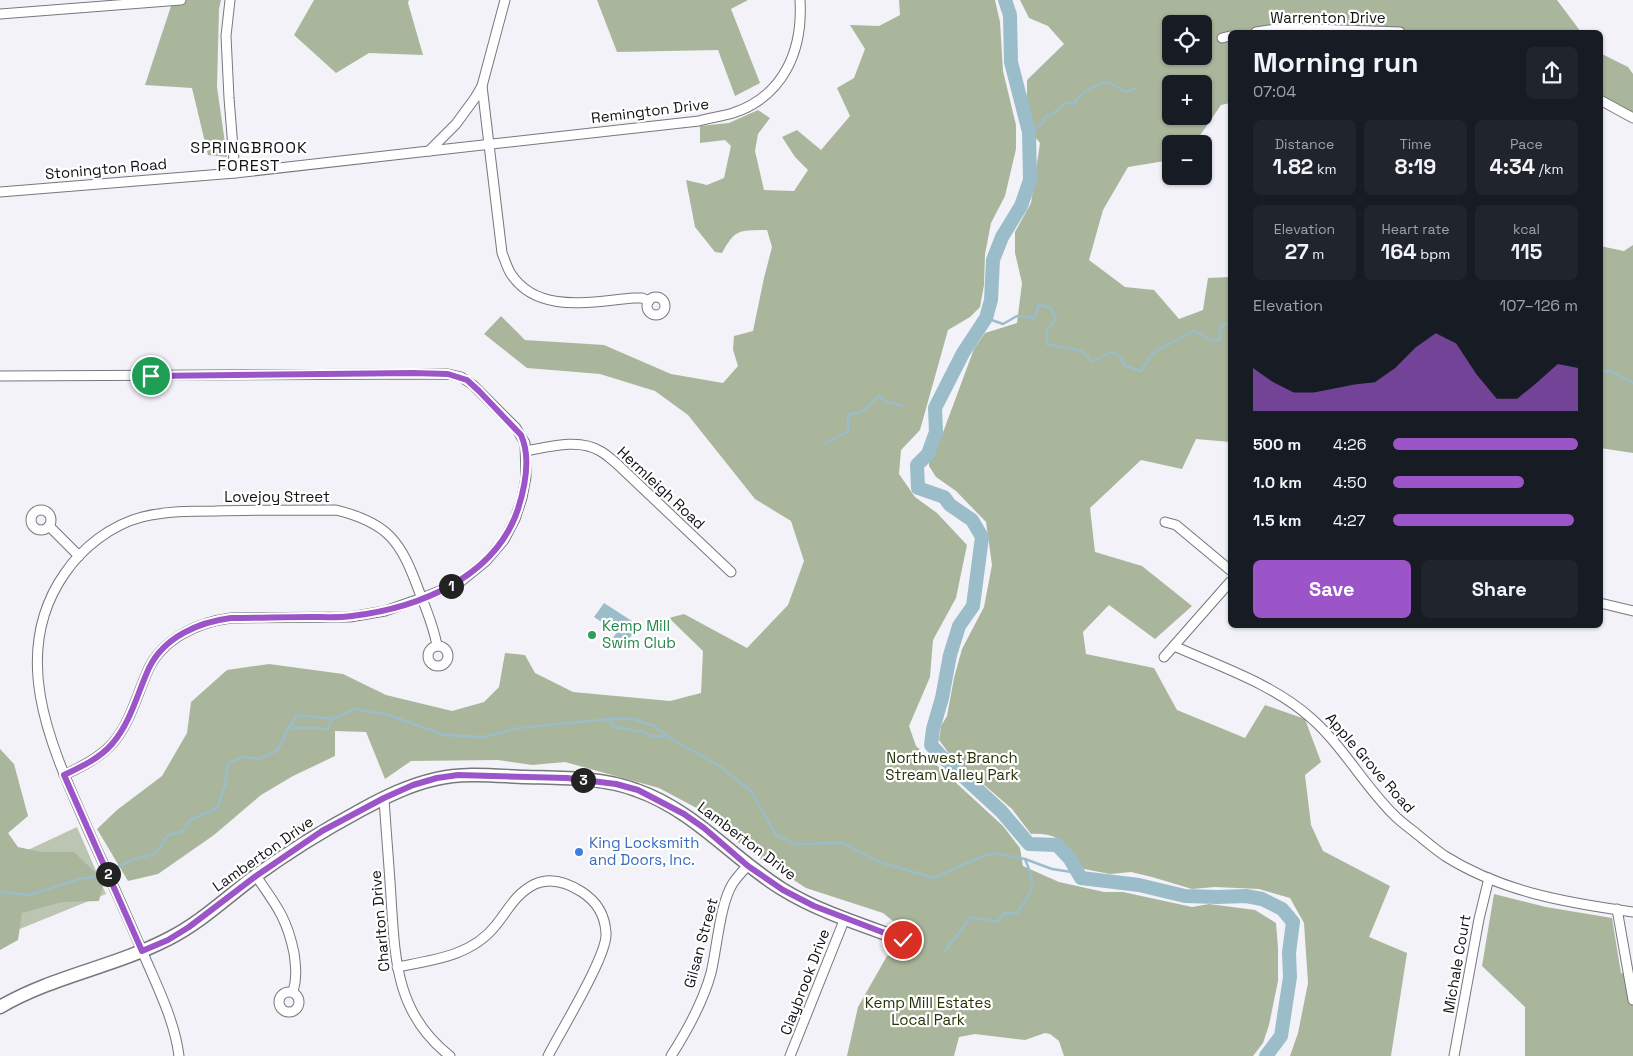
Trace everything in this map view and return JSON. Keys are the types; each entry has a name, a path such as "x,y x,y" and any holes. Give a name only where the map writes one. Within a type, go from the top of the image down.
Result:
{"street":[{"path":"0,14 181,0"},
{"path":"230,0 226,36 228,98 235,173"},
{"path":"429,151 456,124 482,86 504,0"},
{"name":"Remington Drive","path":"429,151 700,121 749,106 769,92 791,63 798,42 801,21 800,0"},
{"name":"Warrenton Drive","path":"1270,30 1283,28 1342,30"},
{"path":"482,86 502,253 511,274 523,288 553,302 634,298 642,298 649,301"},
{"path":"1603,102 1633,118"},
{"name":"Stonington Road","path":"0,192 235,173 429,151"},
{"path":"0,376 448,374 467,380 516,428 525,443 526,477 515,519 504,540 486,561 469,575 459,582 422,598 385,611 350,617 231,618 196,626 178,636 161,652 150,666 128,723 112,745 91,762 64,775"},
{"name":"Hermleigh Road","path":"526,451 566,444 590,446 600,450 731,572"},
{"name":"Lovejoy Street","path":"179,1056 159,989 64,775 47,730 38,680 37,660 42,618 55,586 73,561 91,544 112,530 140,517 168,511 336,510 357,515 371,522 393,538 400,546 411,568 434,631 437,646"},
{"path":"1165,522 1176,525 1228,568"},
{"path":"49,526 79,556"},
{"path":"1164,658 1228,584"},
{"path":"1603,603 1633,612"},
{"name":"Apple Grove Road","path":"1174,646 1262,684 1283,696 1330,736 1367,786 1395,817 1444,855 1489,878 1543,897 1633,912"},
{"name":"Lamberton Drive","path":"0,1008 14,999 48,984 119,961 168,940 189,927 256,876 322,831 413,785 437,778 458,775 567,778 616,784 638,790 684,814 704,828 748,866 783,890 814,906 903,940"},
{"name":"Charlton Drive","path":"384,798 394,947 399,978 408,1003 419,1024 436,1045 450,1056"},
{"name":"Gilsan Street","path":"671,1056 683,1038 710,975 729,891 748,866"},
{"path":"256,876 276,905 290,933 296,968 293,992"},
{"name":"Michale Court","path":"1454,1056 1479,919 1489,878"},
{"path":"397,967 445,958 471,947 496,926 515,898 535,884 546,881 571,885 591,898 597,905 606,933 598,961 548,1056"},
{"path":"1617,909 1633,1000"},
{"name":"Claybrook Drive","path":"790,1056 844,918"}],"green space":[{"path":"173,0 221,0 219,9 217,87 227,157 208,155 192,88 145,85"},
{"path":"314,0 409,0 408,3 423,55 369,53 336,73 294,35"},
{"path":"597,0 748,0 731,9 760,83 735,96 718,50 617,52"},
{"name":"Kemp Mill Estates Local Park","path":"899,0 995,0 1000,22 1003,71 1016,125 1016,149 1005,196 991,223 985,254 984,285 980,307 970,317 948,330 920,430 901,450 899,474 915,497 937,513 967,545 956,598 933,640 930,677 909,726 916,746 1003,826 1020,848 1023,866 1059,882 1104,892 1123,892 1192,907 1209,904 1255,910 1276,923 1278,981 1269,1025 1263,1043 1253,1056 1064,1056 1059,1041 1050,1034 1045,1033 1025,1040 975,1034 959,1037 954,1056 847,1056 858,1007 887,956 905,954 909,945 904,930 883,913 806,888 746,849 704,812 659,788 565,762 532,765 498,760 411,761 385,779 366,732 335,731 335,756 293,776 261,795 214,835 158,874 128,881 97,829 117,810 162,776 187,733 191,702 227,670 269,664 343,674 386,695 452,711 484,702 499,687 505,653 525,655 535,673 573,692 670,701 701,693 703,651 669,618 684,614 747,648 788,605 804,561 791,521 755,499 688,415 655,391 600,374 527,368 484,334 501,316 525,340 604,345 671,374 723,383 738,366 733,350 734,336 753,331 772,247 767,230 750,230 735,235 722,253 715,252 695,227 686,180 707,185 724,178 731,146 725,140 700,143 700,126 729,123 758,110 770,118 758,134 755,151 764,190 794,191 808,170 795,157 782,137 797,130 821,150 850,116 837,88 854,78 865,49 850,25 879,26 900,15"},
{"path":"1020,0 1557,0 1580,30 1228,30 1228,103 1221,105 1212,118 1212,75 1162,75 1162,125 1207,125 1200,135 1162,135 1162,161 1128,167 1103,210 1089,260 1125,287 1154,290 1179,319 1203,310 1208,278 1228,277 1228,442 1196,439 1182,469 1141,460 1090,508 1095,552 1142,566 1192,606 1155,639 1109,605 1083,632 1086,654 1154,668 1177,710 1245,738 1265,705 1305,719 1321,762 1305,775 1311,825 1323,851 1390,886 1369,937 1407,953 1391,1056 1290,1056 1298,1033 1308,983 1304,923 1290,898 1259,889 1215,887 1192,889 1131,872 1110,874 1084,869 1057,838 1041,834 1031,834 1012,809 951,756 939,740 941,726 947,716 962,649 984,607 992,565 986,522 956,491 936,477 929,463 942,435 974,349 985,333 1017,323 1022,283 1015,253 1015,232 1031,203 1040,143 1030,131 1027,80 1064,44 1048,26 1029,18"},
{"path":"1603,54 1628,67 1633,74 1633,113 1603,97"},
{"path":"1633,245 1633,453 1603,448 1603,247 1624,251"},
{"path":"0,749 14,764 28,816 8,833 18,847 41,852 74,852 104,881 99,901 62,902 22,913 18,940 0,950"},
{"path":"77,827 106,894 0,937 0,855 30,849"},
{"path":"1494,894 1546,907 1612,918 1621,973 1633,975 1633,1056 1525,1056 1525,1007 1482,966"}],"water":[{"path":"604,603 638,625 623,649 611,641 617,632 594,617"}],"waterway":[{"path":"1005,0 1010,15 1011,62 1029,132 1030,180 1021,206 1002,237 993,260 991,300 986,318 963,353 935,408 936,432 928,454 917,465 918,488 944,497 950,505 972,520 982,537 973,606 959,626 950,655 931,745 1001,811 1029,844 1057,845 1070,859 1081,878 1139,885 1185,896 1246,896 1262,899 1282,909 1293,922 1289,953 1290,977 1281,1036 1266,1056"},
{"path":"1029,132 1041,125 1046,116 1050,116 1067,102 1074,104 1084,92 1097,85 1108,82 1126,92 1136,88"},
{"path":"986,318 1003,324 1017,316 1034,318 1039,305 1050,307 1056,318 1047,330 1046,344 1082,351 1092,362 1111,352 1121,357 1124,365 1141,371 1153,353 1194,331 1211,340 1219,340 1221,326 1228,324"},
{"path":"1603,370 1612,372 1633,383"},
{"path":"824,444 848,431 848,415 862,412 879,396 886,402 903,406"},
{"path":"113,869 132,860 156,853 168,835 183,831 190,820 217,808 225,785 228,763 243,757 258,759 278,750 287,730 298,715 332,719 355,709 389,715 444,735 484,737 519,728 610,719 634,719 654,726 676,742 717,764 751,791 776,835 795,844 843,843 879,862 934,878 993,853 1025,859 1052,869 1078,873"},
{"path":"289,729 304,727 328,729 332,719"},
{"path":"610,719 613,727 644,732 651,736 667,736"},
{"path":"945,951 971,917 997,922 1004,914 1017,913 1032,888 1031,876 1025,859"},
{"path":"0,892 29,895 79,879 102,876"}],"place":[{"name":"Kemp Mill Swim Club","path":"592,635"},
{"name":"King Locksmith and Doors, Inc.","path":"579,852"}],"district":[{"name":"SPRINGBROOK FOREST","path":"249,156"}],"route":[{"path":"151,376 413,373 454,375 473,384 521,435 526,451 526,477 515,519 504,540 486,561 459,582 385,611 350,617 231,618 217,620 196,626 178,636 161,652 150,666 128,723 112,745 91,762 64,775 142,951 168,940 189,927 256,876 322,831 413,785 437,778 458,775 567,778 616,784 638,790 684,814 704,828 748,866 783,890 814,906 903,940"}],"park label":[{"name":"Northwest Branch Stream Valley Park","path":"952,766"}]}
